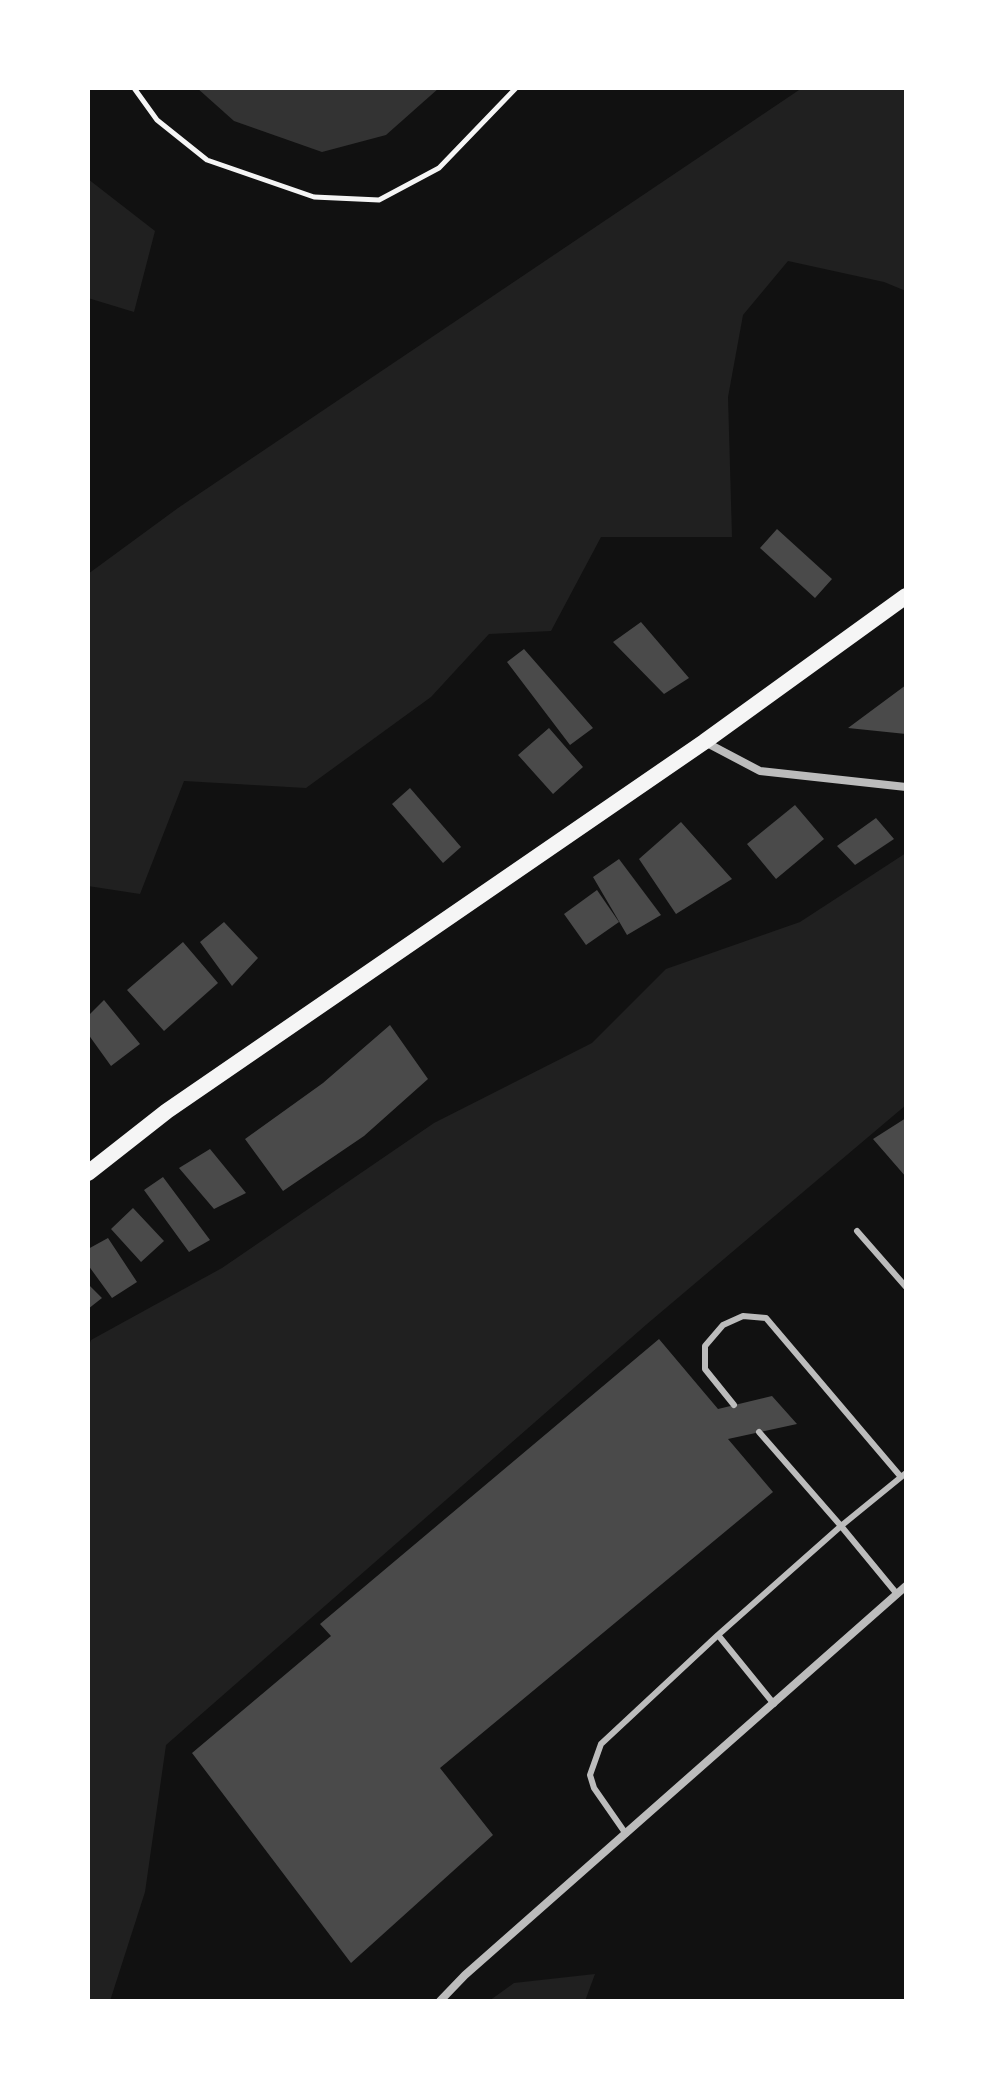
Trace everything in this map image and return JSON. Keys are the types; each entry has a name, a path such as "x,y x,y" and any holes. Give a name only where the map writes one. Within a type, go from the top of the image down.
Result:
{"main road":[{"path":"88,1173 167,1111 704,742 906,596"}],"street":[{"path":"704,742 760,771 906,787"},
{"path":"440,2001 465,1975 906,1586"}],"lane":[{"path":"857,1231 906,1287"},
{"path":"626,1834 594,1788 590,1775 601,1744 718,1635 903,1475 766,1318 743,1316 723,1325 705,1346 705,1369 734,1405"},
{"path":"759,1432 897,1594"},
{"path":"718,1635 774,1704"}],"path":[{"path":"134,88 157,120 207,160 314,197 379,200 439,168 516,88"}],"shaded area":[{"path":"197,88 439,88 386,135 322,152 234,121"},
{"path":"802,88 906,88 906,291 884,282 788,261 743,315 728,397 732,537 601,537 551,631 489,634 431,697 306,788 184,781 140,894 88,886 88,574 178,508"},
{"path":"88,179 155,231 134,312 88,298"},
{"path":"906,853 906,1105 647,1324 166,1745 145,1892 110,2001 88,2001 88,1348 91,1340 222,1268 434,1123 592,1043 666,969 800,922"},
{"path":"595,1974 585,2001 489,2001 514,1983"}],"building":[{"path":"777,529 832,579 815,598 760,548"},
{"path":"641,622 689,678 664,694 613,642"},
{"path":"524,649 593,728 570,745 507,662"},
{"path":"906,685 906,734 848,728"},
{"path":"549,728 583,767 553,794 518,755"},
{"path":"410,788 461,847 443,863 392,804"},
{"path":"795,805 824,839 776,879 747,844"},
{"path":"876,818 894,839 855,865 837,846"},
{"path":"681,822 732,879 676,914 639,859"},
{"path":"619,859 661,915 627,935 593,877"},
{"path":"597,890 619,922 586,945 564,914"},
{"path":"224,922 258,958 232,986 200,942"},
{"path":"183,942 218,983 164,1031 127,990"},
{"path":"104,1000 140,1044 111,1066 88,1034 88,1016"},
{"path":"390,1025 428,1079 364,1136 283,1191 245,1139 323,1083"},
{"path":"906,1118 906,1177 873,1139"},
{"path":"210,1149 246,1193 214,1209 179,1168"},
{"path":"163,1177 210,1240 189,1252 144,1190"},
{"path":"133,1208 164,1241 141,1262 111,1229"},
{"path":"108,1238 137,1282 112,1298 88,1265 88,1249"},
{"path":"88,1284 102,1298 88,1309"},
{"path":"659,1339 718,1409 772,1396 797,1424 728,1439 773,1492 440,1768 493,1835 351,1963 192,1753 331,1636 320,1624"}]}
